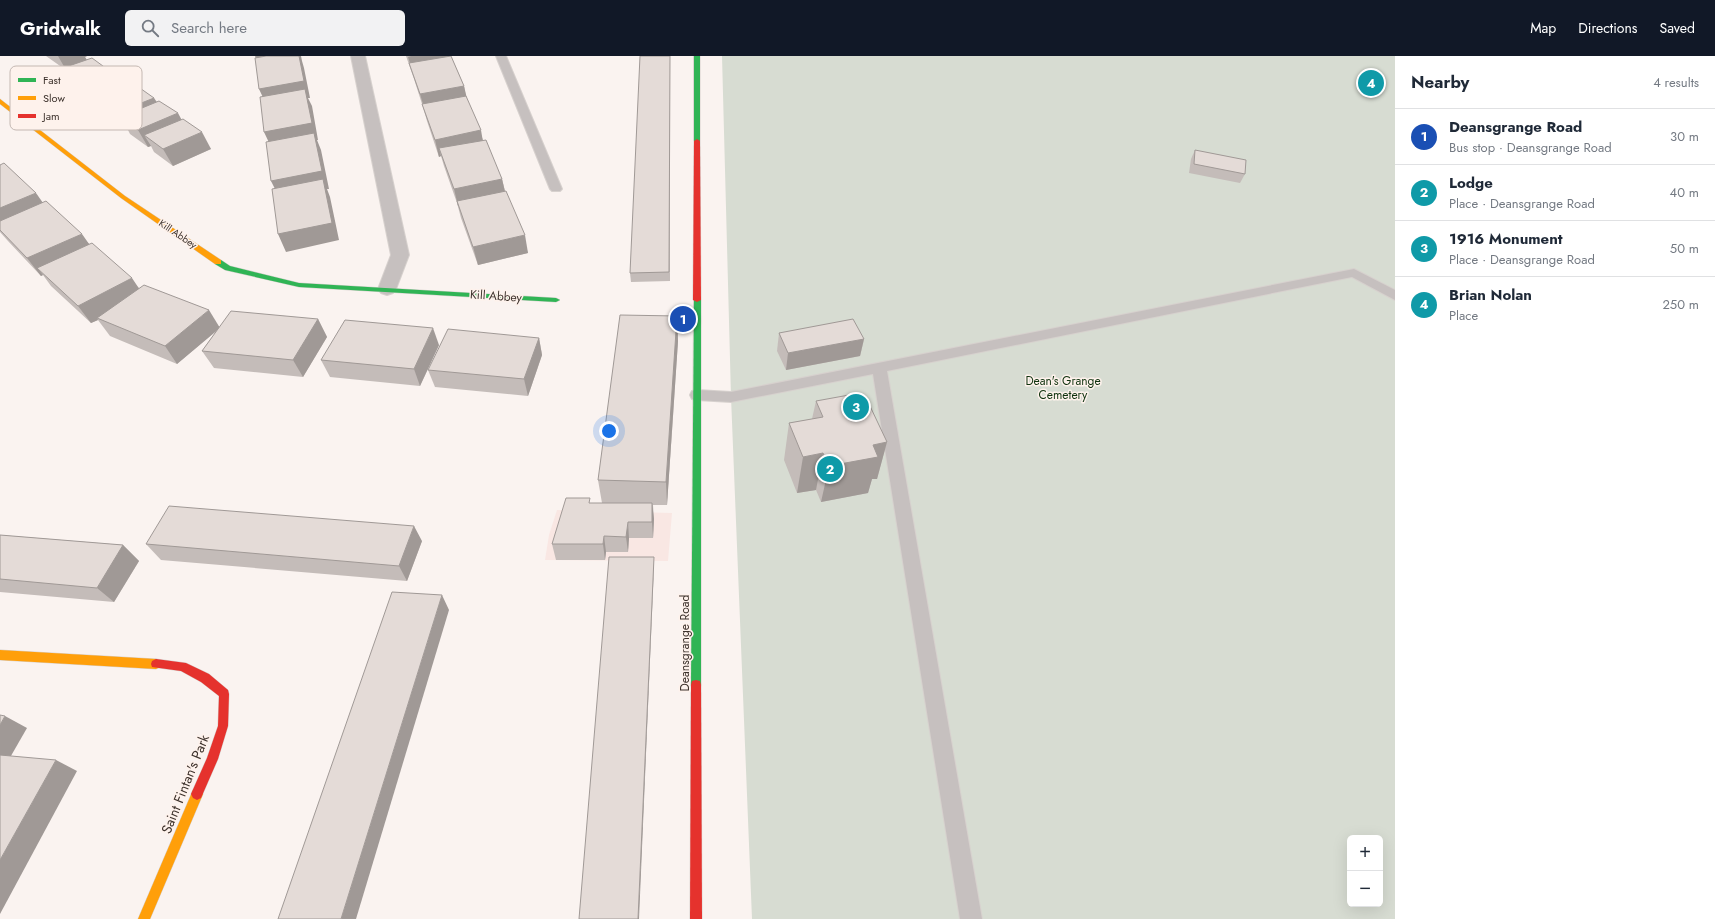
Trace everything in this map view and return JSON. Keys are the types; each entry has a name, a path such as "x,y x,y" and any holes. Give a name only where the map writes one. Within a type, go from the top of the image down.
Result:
{"street":[{"path":"358,56 400,255 387,289"},
{"name":"Deansgrange Road","path":"696,919 697,56"},
{"name":"Kill Abbey","path":"0,101 10,109"},
{"name":"Kill Abbey","path":"37,130 123,198 228,268 299,285 556,300"},
{"name":"Saint Fintan's Park","path":"0,655 182,666 205,678 224,694 223,726 212,759 144,919"}],"lane":[{"path":"501,56 556,189"},
{"path":"697,395 731,396 1354,274 1395,296"},
{"path":"879,368 971,919"}],"shaded area":[{"path":"557,510 672,513 668,561 545,560 549,535"}],"green space":[{"name":"Dean's Grange Cemetery","path":"722,56 1395,56 1395,919 752,919 731,397"}],"building":[{"path":"266,56 299,56 304,81 259,89 255,58"},
{"path":"451,56 464,86 420,94 409,63"},
{"path":"640,56 670,56 669,272 630,273"},
{"path":"92,58 103,66 69,66"},
{"path":"305,89 312,123 264,132 260,97"},
{"path":"142,90 154,98 142,103"},
{"path":"466,96 481,130 435,140 422,104"},
{"path":"159,101 178,113 142,128 142,108"},
{"path":"183,119 202,132 163,149 144,135"},
{"path":"314,133 322,171 271,181 266,142"},
{"path":"486,140 502,179 454,189 439,148"},
{"path":"1195,150 1246,160 1245,174 1194,164"},
{"path":"4,163 36,193 0,208 0,165"},
{"path":"323,179 332,223 278,234 272,189"},
{"path":"506,191 525,235 473,247 457,201"},
{"path":"46,201 82,234 27,258 0,230 0,221"},
{"path":"92,243 132,278 78,306 37,268"},
{"path":"144,285 209,310 165,346 97,318"},
{"path":"231,311 318,319 293,360 202,351"},
{"path":"620,315 677,316 666,482 598,480"},
{"path":"853,319 864,339 788,353 779,333"},
{"path":"345,320 433,328 414,369 321,360"},
{"path":"448,329 539,338 524,379 428,370"},
{"path":"849,395 854,407 869,404 887,442 873,445 878,457 829,466 823,453 803,457 789,423 823,417 816,401"},
{"path":"566,498 590,498 589,503 652,503 652,522 628,522 626,537 604,536 603,544 552,544"},
{"path":"169,506 414,526 399,566 146,544"},
{"path":"0,535 123,545 97,588 0,579"},
{"path":"609,557 654,557 638,919 579,919"},
{"path":"392,592 442,595 341,919 278,919"},
{"path":"0,715 5,716 0,725"},
{"path":"0,755 56,760 0,860"}],"traffic: fast":[{"path":"697,56 697,141"},
{"path":"218,262 228,268 299,285 556,300"},
{"path":"696,685 697,300"}],"traffic: slow":[{"path":"0,101 10,109"},
{"path":"37,130 123,197 218,262"},
{"path":"0,655 156,664"},
{"path":"144,919 197,794"}],"traffic: jam":[{"path":"697,141 697,300"},
{"path":"156,664 182,666 205,678 224,694 223,726 212,759 197,794"},
{"path":"696,685 696,919"}],"place":[{"name":"Brian Nolan","path":"1371,83"},
{"name":"Deansgrange Road","path":"683,319"},
{"name":"1916 Monument","path":"856,407"},
{"name":"Lodge","path":"830,469"}]}
